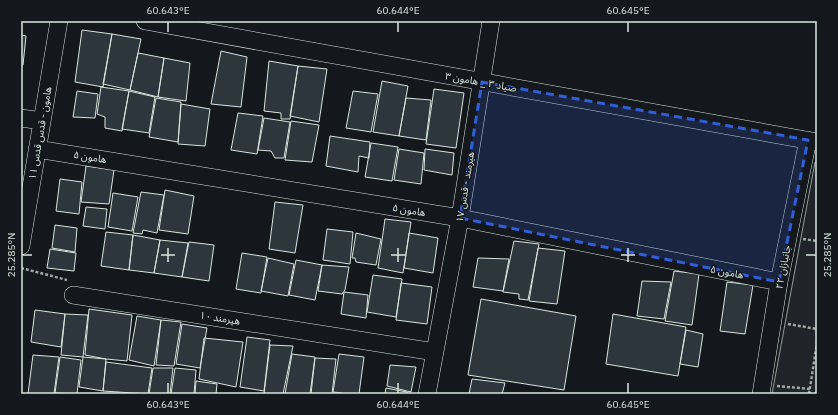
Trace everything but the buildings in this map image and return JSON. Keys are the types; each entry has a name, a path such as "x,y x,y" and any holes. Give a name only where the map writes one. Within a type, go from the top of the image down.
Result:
{"street":[{"name":"هامون - قدس قدس ۱۱","path":"21,246 59,21"},
{"name":"صیاد ۳ _ هامون ۳","path":"145,21 812,141"},
{"name":"هیرمند - قدس ۱۷","path":"427,394 460,218 491,21"},
{"path":"21,118 42,121"},
{"name":"جانبازان ۲۲","path":"762,390 780,282 812,141"},
{"name":"هامون ۵","path":"37,148 460,218 780,282"},
{"name":"هیرمند ۱۰","path":"73,295 435,352"}],"path":[{"path":"21,268 74,282 73,295"},
{"path":"773,322 817,330"},
{"path":"809,394 817,343"},
{"path":"762,390 810,388"}],"highlighted area":[{"path":"482,82 808,140 779,282 460,218"}],"shaded area":[{"path":"815,162 817,163 817,394 772,394"}]}
